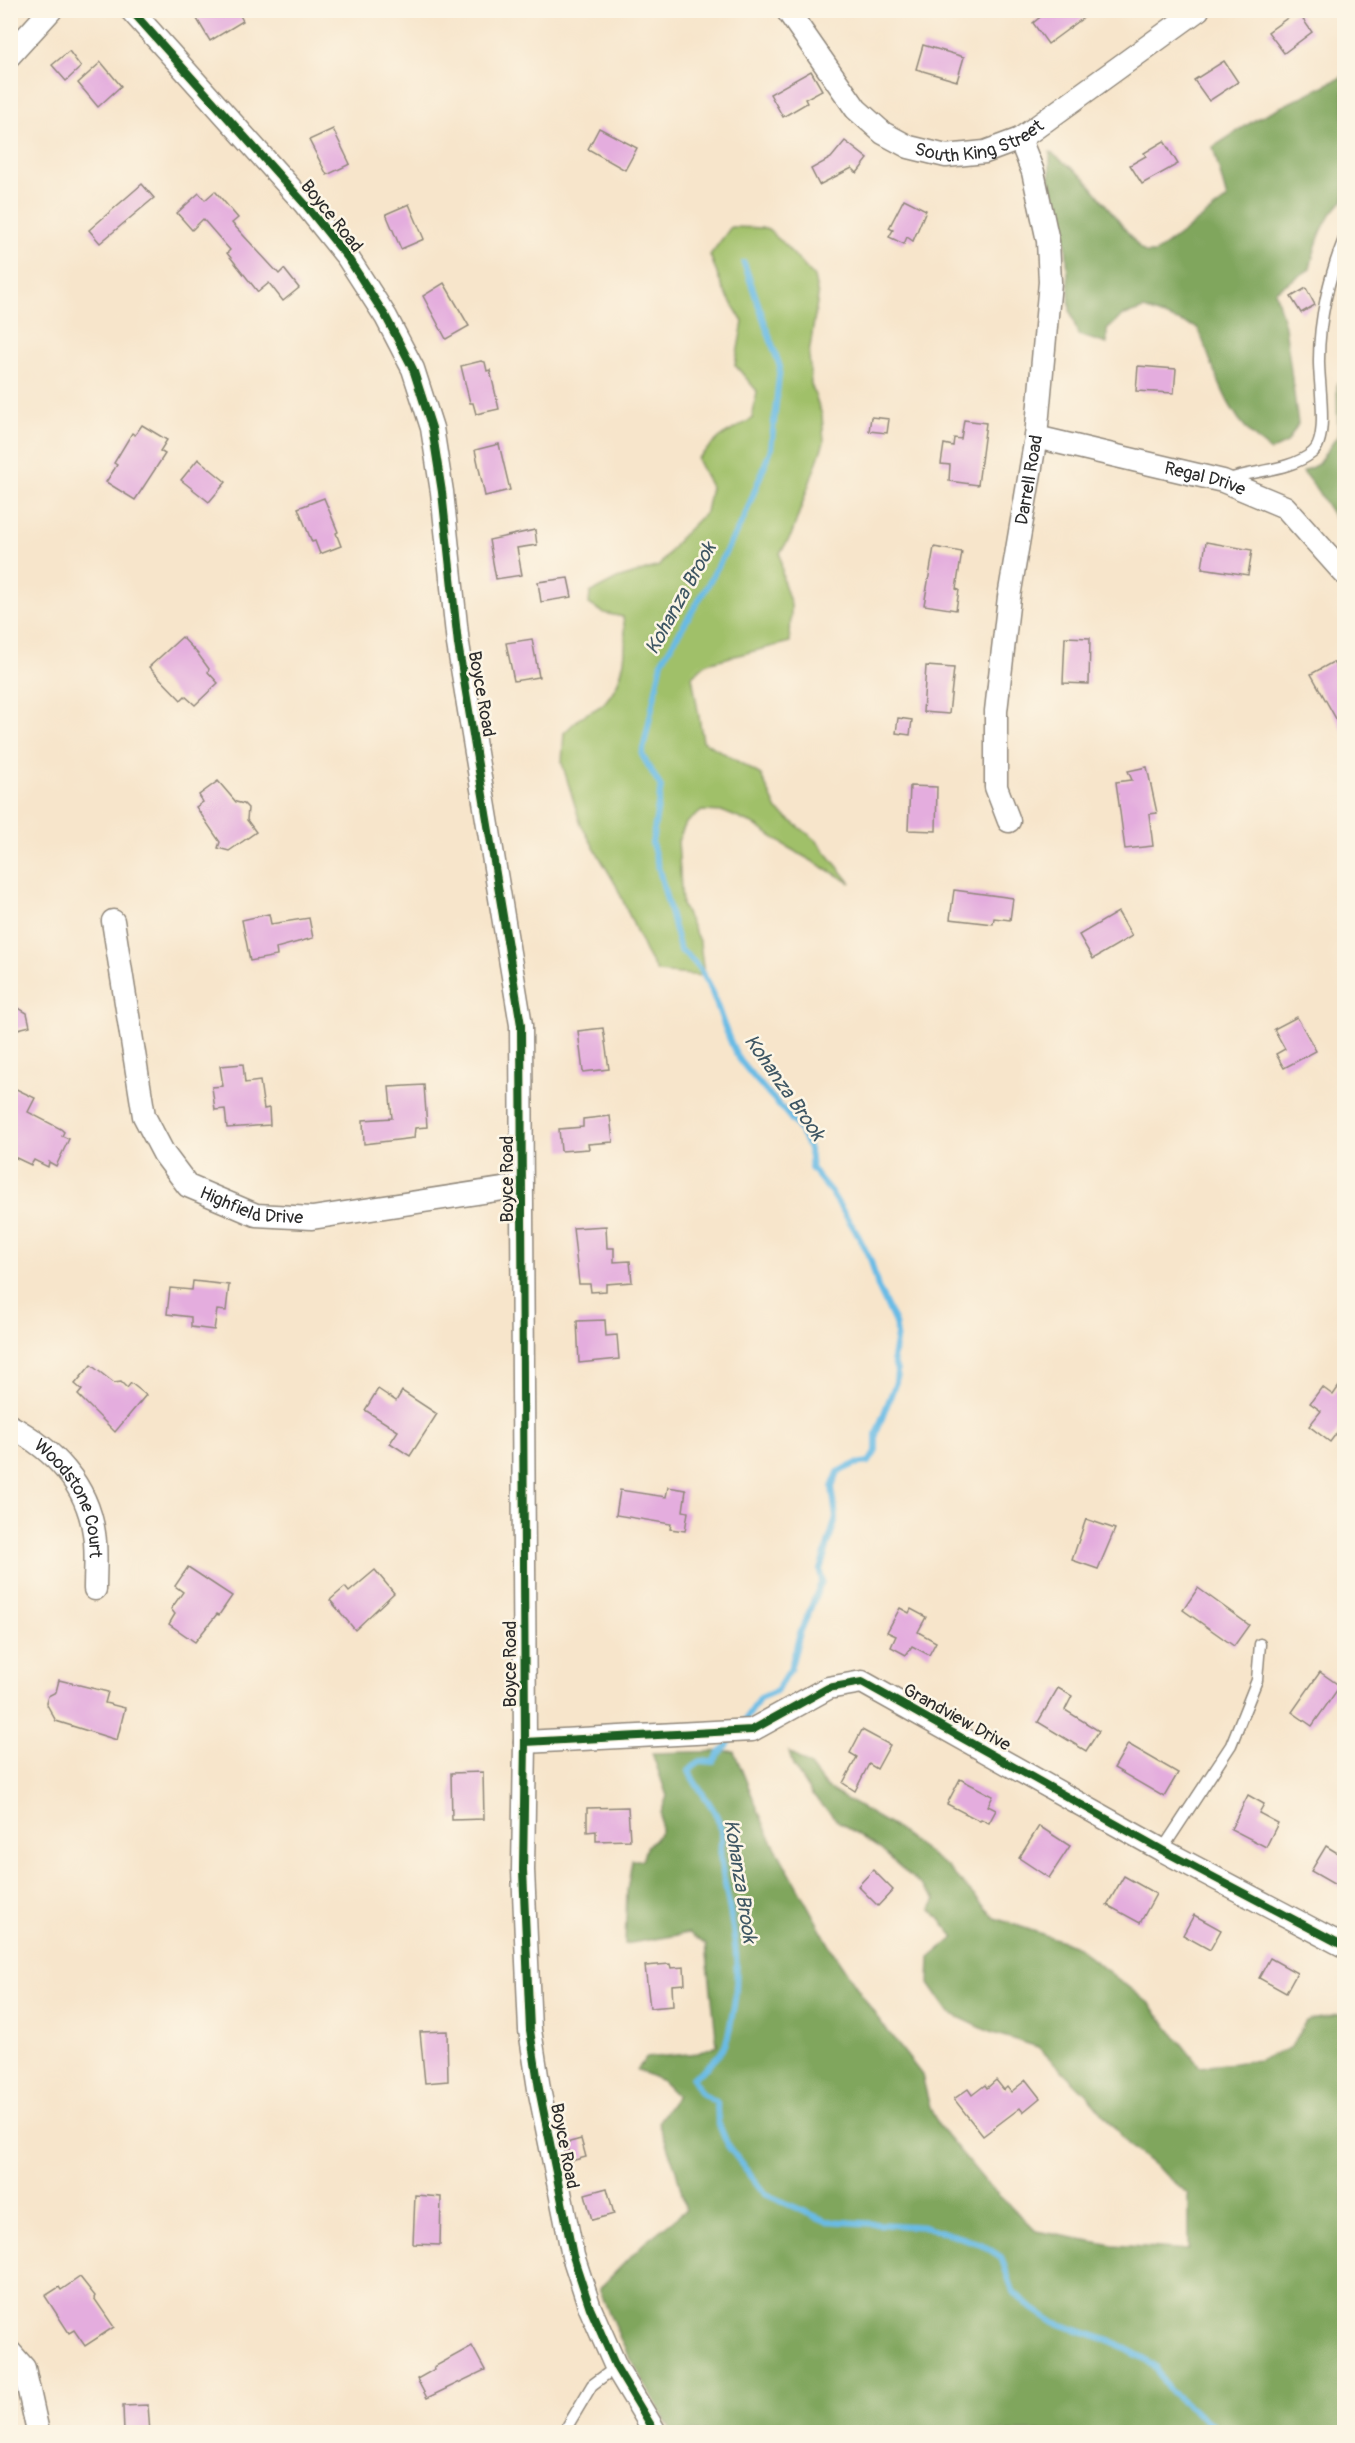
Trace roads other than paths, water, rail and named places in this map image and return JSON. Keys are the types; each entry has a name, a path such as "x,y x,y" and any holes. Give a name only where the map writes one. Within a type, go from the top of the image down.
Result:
{"street":[{"path":"10,55 51,10"},
{"name":"Boyce Road","path":"131,10 304,203 348,258 386,317 413,369 432,428 441,482 458,644 521,1025 525,1742 523,1869 530,2030 537,2077 573,2256 590,2308 616,2367 655,2433"},
{"name":"South King Street","path":"787,10 856,110 883,133 909,147 946,156 985,152 1020,139 1198,10"},
{"name":"Darrell Road","path":"1009,821 996,787 996,711 1009,597 1036,437 1050,282 1048,242 1033,172 1020,139"},
{"name":"Regal Drive","path":"1036,437 1222,481 1285,507 1344,573"},
{"name":"Highfield Drive","path":"113,921 144,1116 164,1154 188,1186 256,1215 312,1218 522,1186"},
{"name":"Woodstone Court","path":"10,1426 26,1434 60,1461 80,1488 94,1531 95,1589"},
{"name":"Grandview Drive","path":"525,1742 752,1730 828,1688 862,1682 1162,1850 1344,1946"},
{"path":"10,2352 24,2368 38,2433"}],"lane":[{"path":"1222,481 1241,474 1297,462 1315,451 1322,433 1319,359 1323,312 1344,239"},
{"path":"1162,1850 1231,1745 1257,1680 1260,1644"},
{"path":"564,2433 592,2385 616,2367"}],"waterway":[{"name":"Kohanza Brook","path":"742,1725 760,1698 776,1691 790,1670 800,1633 822,1581 820,1570 836,1518 832,1487 838,1472 855,1464 869,1462 876,1451 876,1434 896,1382 897,1371 893,1359 897,1335 895,1323 878,1287 871,1261 831,1192 811,1168 810,1154 795,1124 737,1055 701,970 680,950 652,843 661,787 642,755 662,661 705,590 744,518 771,449 780,367 744,263"},
{"name":"Kohanza Brook","path":"732,1738 713,1762 700,1761 689,1771 713,1809 720,1827 721,1862 732,1920 737,1976 726,2043 714,2060 692,2078 701,2093 717,2103 718,2122 728,2146 765,2194 826,2221 927,2227 981,2244 1001,2257 1013,2291 1026,2304 1053,2322 1113,2342 1145,2359 1156,2368 1169,2390 1211,2424 1213,2432"}]}
